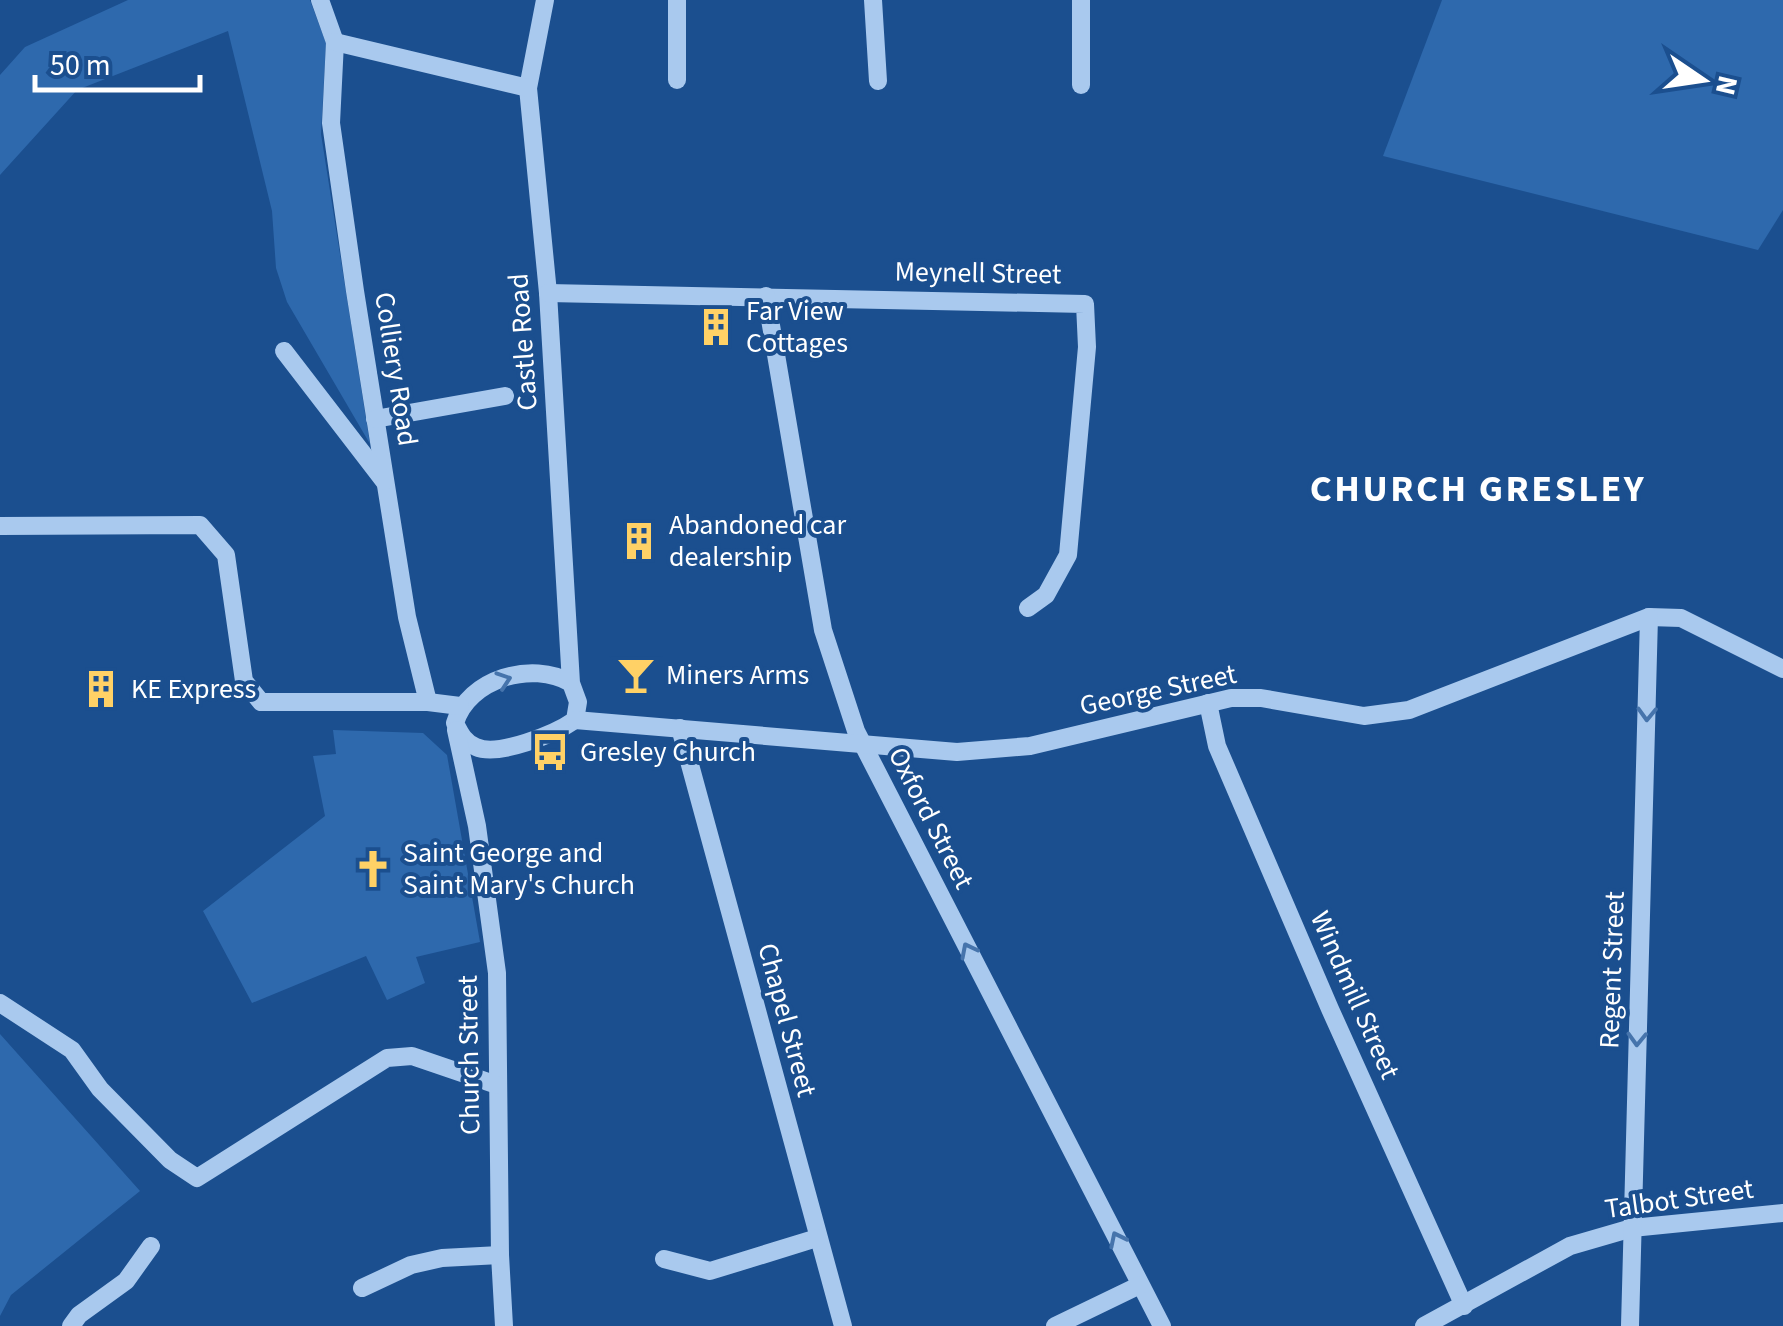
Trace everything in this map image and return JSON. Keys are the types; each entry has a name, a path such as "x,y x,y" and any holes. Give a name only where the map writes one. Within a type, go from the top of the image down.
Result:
{"street":[{"path":"320,0 335,42 528,88"},
{"name":"Castle Road","path":"545,0 528,88 548,293 571,683 578,702 575,720"},
{"path":"677,0 677,80"},
{"path":"873,0 878,82"},
{"path":"1080,84 1081,0"},
{"name":"Colliery Road","path":"335,42 331,123 406,617 428,702"},
{"name":"Meynell Street","path":"548,293 1086,304 1087,347 1068,555 1046,596 1028,608"},
{"name":"Oxford Street","path":"766,296 823,630 863,746 1162,1326"},
{"path":"284,351 386,482"},
{"path":"375,419 505,396"},
{"path":"0,526 200,525 226,555 244,681 261,702 428,702 458,714"},
{"path":"1650,616 1681,618 1783,669"},
{"name":"George Street","path":"575,720 957,752 1030,746 1231,698 1262,698 1364,716 1409,710 1650,616"},
{"name":"Regent Street","path":"1630,1326 1650,616"},
{"path":"458,714 478,690 513,676 557,674 571,683"},
{"name":"Windmill Street","path":"1208,702 1218,746 1330,1009 1464,1306"},
{"path":"458,714 463,738 478,748 499,748 559,731 575,720"},
{"name":"Church Street","path":"458,714 497,973 504,1326"},
{"name":"Chapel Street","path":"680,728 843,1326"},
{"path":"467,785 482,759 499,748"},
{"path":"0,1004 72,1050 110,1099 170,1160 197,1178 386,1058 412,1056 497,1086"},
{"name":"Talbot Street","path":"1424,1326 1570,1246 1632,1228 1783,1213"},
{"path":"664,1259 710,1271 817,1238"},
{"path":"72,1326 78,1315 126,1281 150,1246"},
{"path":"362,1288 410,1264 500,1255"},
{"path":"1055,1326 1140,1285"}],"shaded area":[{"path":"128,0 310,0 326,43 321,134 370,444 287,302 276,268 272,211 228,31 77,90 0,175 0,75 25,47"},
{"path":"1442,0 1783,0 1783,210 1758,250 1383,156"},
{"path":"333,730 423,733 447,755 480,942 416,957 425,983 387,1000 366,956 252,1003 203,911 325,816 313,756 336,754"},
{"path":"0,1034 140,1191 11,1295 0,1316"}],"place":[{"name":"Far View Cottages","path":"716,327"},
{"name":"Abandoned car dealership","path":"639,541"},
{"name":"Miners Arms","path":"636,675"},
{"name":"KE Express","path":"101,689"},
{"name":"Gresley Church","path":"550,752"},
{"name":"Saint George and Saint Mary's Church","path":"373,869"}],"district":[{"name":"CHURCH GRESLEY","path":"1478,489"}]}
